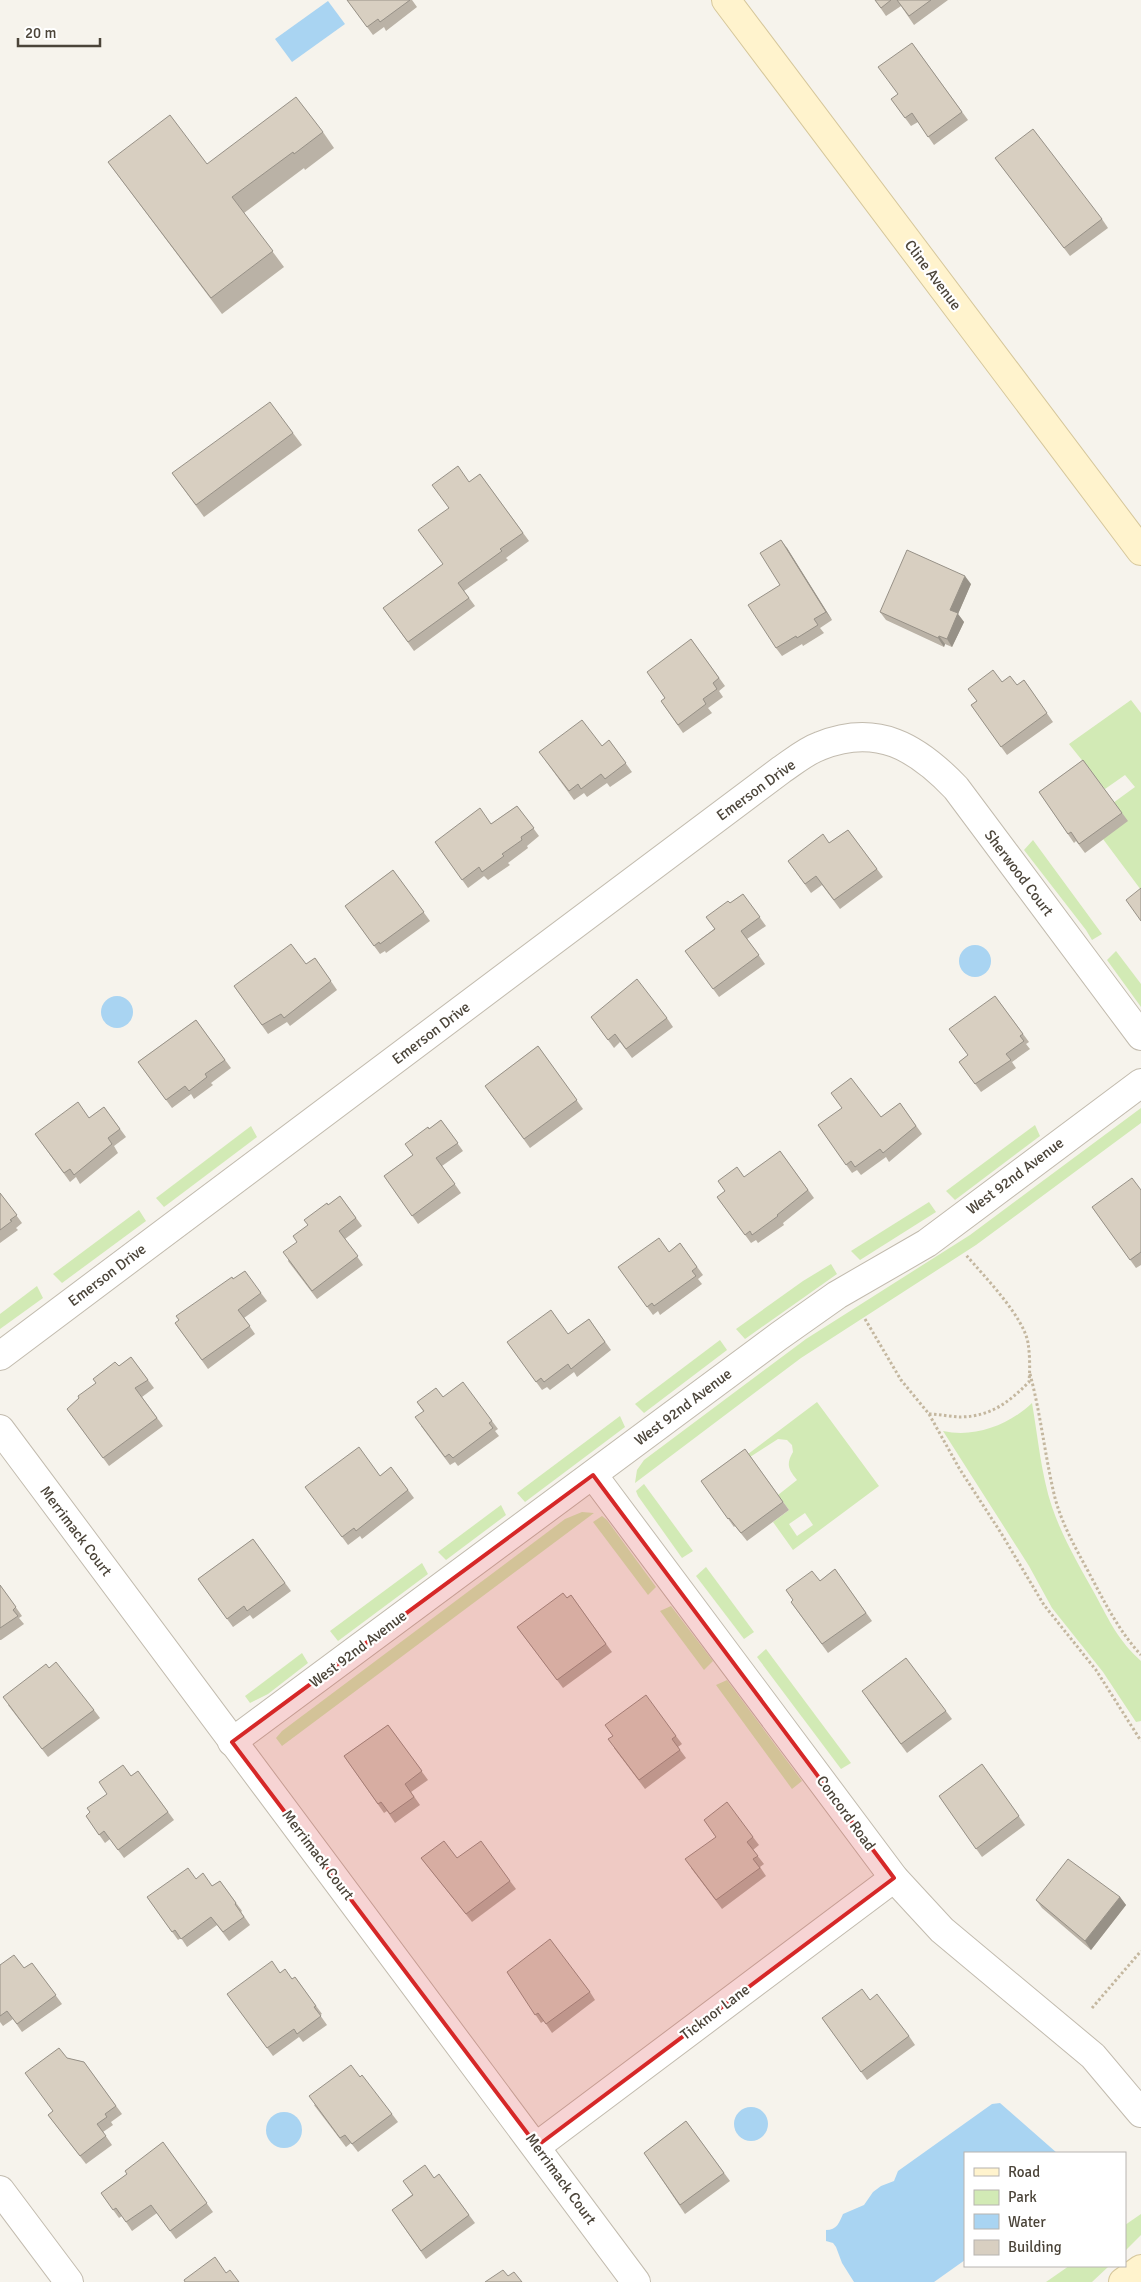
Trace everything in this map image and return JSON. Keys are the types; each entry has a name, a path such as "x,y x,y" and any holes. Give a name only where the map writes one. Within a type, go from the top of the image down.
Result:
{"street":[{"name":"Cline Avenue","path":"726,0 1141,551"},
{"name":"Emerson Drive","path":"0,1356 781,770 819,746 848,737 874,737"},
{"name":"Sherwood Court","path":"874,737 908,748 934,766 956,788 1141,1036"},
{"name":"West 92nd Avenue","path":"232,1742 830,1300 927,1243 1141,1083"},
{"name":"Merrimack Court","path":"0,1428 232,1742 537,2146 636,2282"},
{"name":"Concord Road","path":"593,1475 894,1878 942,1930 1093,2056 1141,2114"},
{"name":"Ticknor Lane","path":"537,2146 894,1878"},
{"path":"0,2190 69,2282"},
{"path":"1123,2282 1141,2269"}],"path":[{"path":"929,1414 960,1417 999,1408 1011,1401 1029,1382 1028,1342 1023,1328 999,1292 966,1255"},
{"path":"865,1320 902,1380 929,1414 959,1468 1014,1553 1044,1606 1096,1670 1141,1740"},
{"path":"1030,1374 1038,1403 1046,1456 1056,1500 1067,1531 1110,1613 1125,1638 1141,1655"},
{"path":"1092,2008 1141,1951"}],"highlighted area":[{"path":"593,1475 894,1878 537,2146 232,1742"}],"green space":[{"path":"1131,700 1141,713 1141,890 1103,839 1113,803 1135,787 1125,775 1105,789 1069,744"},
{"path":"1033,840 1102,934 1092,940 1024,850"},
{"path":"1116,951 1141,984 1141,1007 1107,960"},
{"path":"1141,1108 1141,1123 976,1245 801,1358 635,1483 637,1470 644,1460 806,1339 970,1235"},
{"path":"1035,1125 1040,1136 955,1200 946,1191"},
{"path":"251,1126 257,1137 164,1207 156,1198"},
{"path":"929,1202 936,1212 860,1260 851,1251"},
{"path":"139,1210 146,1221 62,1283 53,1274"},
{"path":"831,1264 837,1274 745,1339 736,1329 803,1281"},
{"path":"37,1286 43,1298 0,1329 0,1314"},
{"path":"720,1340 727,1350 644,1413 635,1404"},
{"path":"817,1402 879,1486 793,1550 773,1522 789,1510 778,1495 797,1480 789,1466 789,1460 793,1452 792,1445 787,1440 778,1439 750,1457 748,1454","holes":["805,1513 813,1525 797,1536 789,1524"]},
{"path":"1032,1403 1045,1482 1056,1519 1072,1553 1110,1622 1126,1646 1141,1661 1141,1721 1136,1722 1103,1672 1052,1608 1029,1566 943,1431 967,1433 991,1428 1013,1418"},
{"path":"620,1416 625,1427 525,1502 517,1493"},
{"path":"644,1484 693,1551 682,1558 638,1496 636,1491"},
{"path":"501,1505 506,1515 446,1560 438,1552"},
{"path":"582,1512 594,1513 282,1746 276,1738 282,1731 565,1519"},
{"path":"602,1516 607,1520 656,1587 648,1595 593,1522"},
{"path":"422,1563 428,1574 338,1641 330,1631"},
{"path":"706,1567 754,1632 744,1639 696,1576"},
{"path":"671,1606 713,1661 704,1670 660,1611"},
{"path":"766,1649 851,1763 841,1769 757,1657"},
{"path":"302,1653 308,1663 268,1694 250,1703 245,1696"},
{"path":"727,1680 802,1781 792,1789 716,1685"},
{"path":"1141,2214 1141,2235 1126,2250 1126,2224"},
{"path":"1068,2267 1108,2267 1092,2282 1046,2282"}],"water":[{"path":"328,1 345,24 292,62 275,39"},
{"path":"975,945 986,950 991,961 986,972 975,977 964,972 959,961 964,950"},
{"path":"117,996 128,1001 133,1012 128,1023 117,1028 106,1023 101,1012 106,1001"},
{"path":"1000,2103 1056,2152 964,2152 964,2261 934,2282 854,2282 842,2263 836,2247 833,2243 826,2241 826,2230 835,2227 843,2214 864,2205 873,2192 881,2186 894,2181 898,2171 992,2104"},
{"path":"751,2107 763,2112 768,2124 763,2136 751,2141 739,2136 734,2124 739,2112"},
{"path":"284,2112 291,2113 297,2117 301,2123 301,2137 297,2143 291,2147 284,2148 277,2147 271,2143 267,2137 266,2130 267,2123 271,2117 277,2113"}],"building":[{"path":"347,0 410,0 380,22 378,19 367,27"},
{"path":"875,0 891,0 881,8"},
{"path":"897,0 931,0 909,16"},
{"path":"912,43 962,112 928,137 912,113 905,118 891,99 898,94 878,67"},
{"path":"296,97 323,132 232,197 273,251 211,298 108,162 170,115 207,164"},
{"path":"1033,129 1102,219 1064,248 995,158"},
{"path":"270,402 293,433 196,505 172,473"},
{"path":"458,466 469,482 480,474 523,533 458,583 469,598 408,642 383,608 443,564 418,530 449,508 432,485"},
{"path":"781,540 826,612 814,619 818,625 776,648 748,605 780,585 760,553"},
{"path":"907,550 965,576 950,610 958,613 947,639 939,636 938,638 880,612"},
{"path":"691,639 719,678 713,683 717,689 703,699 706,704 678,725 661,701 665,698 647,672"},
{"path":"993,670 1002,682 1010,676 1017,685 1024,680 1047,713 1001,747 971,705 977,701 968,689"},
{"path":"582,720 602,746 609,740 626,763 605,779 601,774 581,789 578,784 569,791 539,752"},
{"path":"1083,760 1122,813 1079,844 1071,832 1068,834 1039,792"},
{"path":"517,806 534,828 521,837 522,840 502,854 504,856 482,872 479,867 462,880 435,842 480,808 491,824"},
{"path":"848,830 877,869 834,900 816,876 805,884 788,861 823,834 829,843"},
{"path":"393,870 424,912 380,944 379,942 374,946 345,906"},
{"path":"1141,888 1141,921 1126,900"},
{"path":"743,894 760,917 741,931 759,955 713,989 685,951 715,929 706,917 728,901 730,903"},
{"path":"291,944 306,964 315,958 331,981 284,1018 281,1014 262,1025 234,986"},
{"path":"637,979 667,1018 626,1049 615,1034 608,1040 591,1017"},
{"path":"995,996 1023,1034 1020,1036 1024,1041 1006,1054 1011,1060 975,1084 959,1062 968,1055 949,1029"},
{"path":"196,1020 225,1060 205,1074 207,1077 189,1091 185,1086 166,1100 138,1062"},
{"path":"538,1046 577,1100 524,1139 485,1086"},
{"path":"851,1078 881,1117 900,1103 916,1126 883,1153 880,1149 855,1167 851,1161 846,1165 818,1125 842,1108 831,1093"},
{"path":"78,1102 89,1118 104,1107 120,1129 108,1138 112,1144 74,1175 70,1169 64,1173 35,1134"},
{"path":"441,1120 458,1143 436,1158 455,1184 412,1216 384,1176 413,1155 405,1144"},
{"path":"780,1151 808,1190 752,1235 750,1231 745,1235 717,1197 725,1191 718,1181 737,1167 744,1177"},
{"path":"1132,1178 1141,1190 1141,1252 1130,1260 1092,1207"},
{"path":"0,1193 17,1215 0,1230"},
{"path":"340,1196 356,1218 339,1231 358,1256 312,1291 283,1252 297,1242 293,1236 308,1225 304,1220"},
{"path":"659,1238 669,1252 680,1243 697,1267 692,1271 696,1276 654,1306 652,1303 647,1307 618,1267"},
{"path":"245,1271 261,1293 238,1310 250,1326 202,1360 175,1323 179,1320 176,1316 232,1277 233,1279"},
{"path":"551,1310 568,1334 589,1319 605,1342 571,1369 568,1364 544,1382 541,1378 536,1382 507,1342"},
{"path":"131,1357 148,1380 135,1388 157,1418 103,1458 67,1409 79,1398 78,1396 96,1383 93,1379 115,1362 119,1366"},
{"path":"463,1382 492,1421 489,1423 493,1428 453,1458 449,1454 445,1457 415,1417 424,1411 417,1402 436,1388 443,1397"},
{"path":"359,1447 380,1476 391,1467 408,1490 356,1531 354,1528 342,1537 305,1487"},
{"path":"745,1449 783,1502 741,1533 728,1519 701,1481"},
{"path":"253,1539 285,1583 247,1611 244,1606 227,1619 198,1579"},
{"path":"835,1569 866,1613 822,1644 791,1602 793,1600 786,1590 812,1571 820,1581"},
{"path":"0,1585 16,1607 13,1610 18,1616 0,1628"},
{"path":"563,1593 567,1598 571,1595 606,1644 557,1680 517,1627"},
{"path":"906,1658 946,1711 901,1744 862,1691"},
{"path":"56,1662 94,1710 42,1749 3,1697 46,1664 49,1668"},
{"path":"646,1695 676,1736 672,1739 680,1750 639,1780 608,1739 613,1736 605,1725"},
{"path":"388,1725 422,1771 405,1784 414,1797 390,1814 381,1802 378,1804 344,1756"},
{"path":"982,1764 1019,1816 976,1849 939,1796"},
{"path":"123,1765 131,1776 138,1771 168,1812 118,1850 104,1831 99,1835 86,1816 90,1812 87,1808 107,1794 99,1782"},
{"path":"727,1802 753,1837 747,1842 758,1856 753,1859 760,1868 716,1900 685,1859 716,1837 704,1820"},
{"path":"444,1841 457,1858 481,1841 510,1881 466,1914 421,1858"},
{"path":"1068,1859 1120,1897 1085,1941 1036,1900"},
{"path":"188,1868 196,1879 203,1873 212,1886 220,1881 244,1917 223,1932 211,1917 181,1939 175,1930 172,1932 147,1897"},
{"path":"550,1939 590,1992 546,2024 538,2013 535,2015 507,1972"},
{"path":"14,1955 24,1968 32,1963 56,1995 17,2024 7,2011 0,2016 0,1965"},
{"path":"272,1961 280,1973 285,1969 292,1979 295,1977 321,2016 297,2034 294,2029 267,2048 227,1994"},
{"path":"862,1989 870,2000 877,1994 909,2036 861,2072 822,2018"},
{"path":"59,2048 67,2058 84,2062 116,2106 105,2114 107,2117 97,2124 106,2136 80,2156 48,2115 53,2111 25,2073"},
{"path":"351,2065 360,2077 362,2075 392,2114 352,2144 345,2135 340,2138 309,2096"},
{"path":"686,2121 724,2173 680,2205 644,2153"},
{"path":"163,2142 207,2203 170,2231 151,2205 126,2222 116,2208 113,2210 101,2193 127,2174 125,2171"},
{"path":"425,2165 434,2178 439,2174 469,2215 421,2251 392,2210 413,2195 403,2181"},
{"path":"215,2257 226,2273 230,2270 239,2282 185,2282 184,2280"},
{"path":"503,2270 508,2276 514,2272 522,2282 485,2282"}]}
